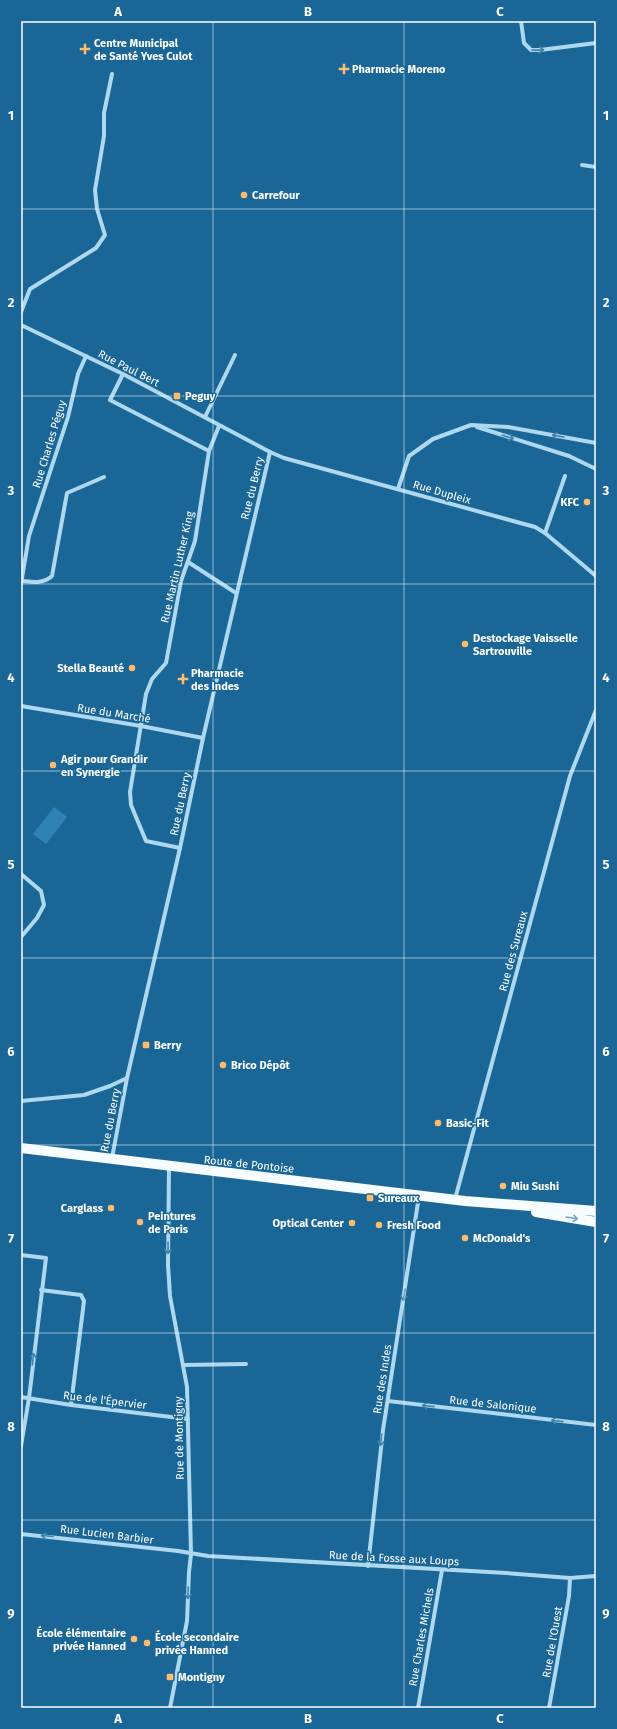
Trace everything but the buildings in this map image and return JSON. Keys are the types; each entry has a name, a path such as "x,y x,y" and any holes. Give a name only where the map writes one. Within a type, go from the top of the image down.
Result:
{"main road":[{"name":"Route de Pontoise","path":"21,1150 32,1150 460,1200 596,1222"},
{"name":"Route de Pontoise","path":"460,1200 596,1211"}],"street":[{"path":"521,21 524,42 531,50 596,43"},
{"path":"21,312 30,289 96,248 105,234 97,209 95,190 104,136 104,113 112,74"},
{"path":"582,165 596,167"},
{"name":"Rue Paul Bert","path":"21,325 123,374 270,452"},
{"path":"204,418 235,355"},
{"name":"Rue Charles Péguy","path":"21,584 29,536 68,417 78,374 86,356"},
{"path":"123,374 110,400 209,451"},
{"path":"398,489 409,456 433,439 471,425 508,428 596,443"},
{"path":"471,425 568,456 596,469"},
{"name":"Rue Martin Luther King","path":"141,726 146,694 149,686 152,679 166,663 181,581 195,541 209,451 219,426"},
{"name":"Rue Dupleix","path":"270,452 284,458 535,527 545,533 596,576"},
{"name":"Rue du Berry","path":"111,1160 127,1078 180,848 203,738 270,452"},
{"path":"545,533 566,476"},
{"path":"22,581 41,582 52,576 67,493 104,477"},
{"path":"188,562 236,593"},
{"name":"Rue du Marché","path":"21,706 203,738"},
{"name":"Rue des Sureaux","path":"460,1200 570,776 596,710"},
{"path":"141,726 130,792 131,805 146,841 180,848"},
{"path":"21,874 41,891 44,905 37,918 21,937"},
{"path":"21,1101 84,1095 127,1078"},
{"name":"Rue de Montigny","path":"169,1167 168,1265 170,1296 187,1387 191,1554 187,1621 170,1708"},
{"name":"Rue des Indes","path":"368,1566 383,1430 419,1195"},
{"path":"21,1255 46,1258 29,1398 21,1446"},
{"path":"41,1290 81,1295 83,1298 84,1302 72,1405"},
{"path":"183,1365 246,1364"},
{"name":"Rue de l'Épervier","path":"21,1397 72,1405 188,1419"},
{"name":"Rue de Salonique","path":"388,1401 596,1425"},
{"name":"Rue Lucien Barbier","path":"21,1534 178,1551 191,1554"},
{"name":"Rue de la Fosse aux Loups","path":"191,1554 570,1578 596,1576"},
{"name":"Rue Charles Michels","path":"418,1708 442,1570"},
{"name":"Rue de l'Ouest","path":"549,1708 569,1596 570,1578"}],"shaded area":[{"path":"54,807 67,817 46,844 33,834"}],"place":[{"name":"Centre Municipal de Santé Yves Culot","path":"85,49"},
{"name":"Pharmacie Moreno","path":"344,69"},
{"name":"Carrefour","path":"244,195"},
{"name":"Peguy","path":"177,396"},
{"name":"KFC","path":"587,502"},
{"name":"Destockage Vaisselle Sartrouville","path":"465,644"},
{"name":"Stella Beauté","path":"132,668"},
{"name":"Pharmacie des Indes","path":"183,679"},
{"name":"Agir pour Grandir en Synergie","path":"53,765"},
{"name":"Berry","path":"146,1045"},
{"name":"Brico Dépôt","path":"223,1065"},
{"name":"Basic-Fit","path":"438,1123"},
{"name":"Miu Sushi","path":"503,1186"},
{"name":"Sureaux","path":"370,1198"},
{"name":"Carglass","path":"111,1208"},
{"name":"Peintures de Paris","path":"140,1222"},
{"name":"Optical Center","path":"352,1223"},
{"name":"Fresh Food","path":"379,1225"},
{"name":"McDonald's","path":"465,1238"},
{"name":"École élémentaire privée Hanned","path":"134,1639"},
{"name":"École secondaire privée Hanned","path":"147,1643"},
{"name":"Montigny","path":"170,1677"}]}
